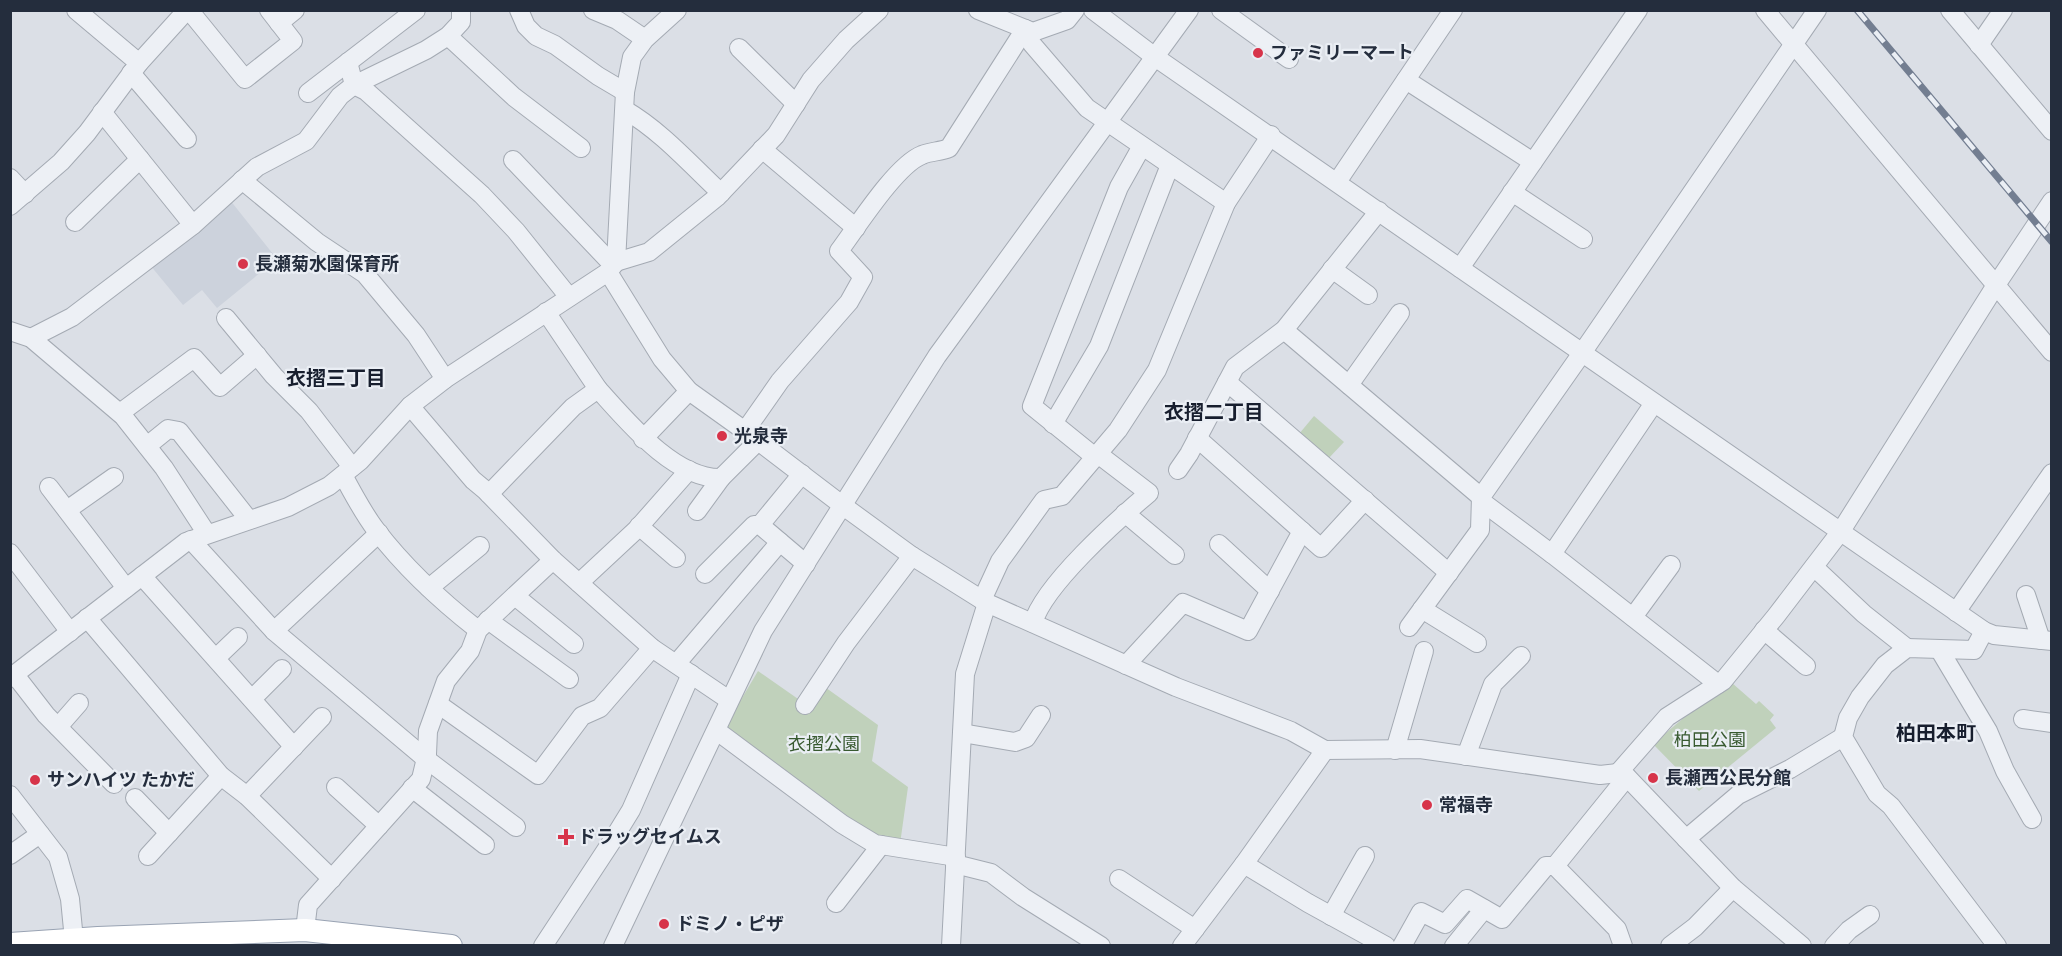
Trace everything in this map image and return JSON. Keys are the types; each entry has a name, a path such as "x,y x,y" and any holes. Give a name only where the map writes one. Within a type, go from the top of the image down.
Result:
{"main road":[{"path":"10,944 205,940 305,930 451,945"}],"street":[{"path":"76,10 135,68 187,139"},
{"path":"10,206 61,162 87,133 135,68 181,12 245,80 293,40 274,17 295,10"},
{"path":"308,93 416,10"},
{"path":"31,338 72,317 193,225 257,167 306,141 340,96 354,85 426,50 448,36 461,22 461,10"},
{"path":"519,10 526,26 536,36 555,45 598,76 721,193"},
{"path":"593,10 617,20 645,39"},
{"path":"612,267 625,101 632,57 645,39 677,10"},
{"path":"114,784 46,715 13,676 186,542 288,507 329,486 348,471 410,406 445,379 612,267 649,252 721,193 776,135 811,80 846,40 879,10"},
{"path":"978,10 1033,32 1067,20 1075,10"},
{"path":"1093,10 1155,57 1984,631 1994,635 2046,641"},
{"path":"613,945 763,631 937,356 1189,10"},
{"path":"1221,10 1290,59"},
{"path":"1337,182 1453,10"},
{"path":"1460,268 1638,10"},
{"path":"1765,10 2052,352"},
{"path":"1409,627 1480,530 1481,499 1817,10"},
{"path":"1950,10 2052,131"},
{"path":"1979,45 2003,10"},
{"path":"1025,29 1032,44 1087,108 1226,203"},
{"path":"697,511 752,436 780,381 849,302 863,277 839,251 896,176 909,163 922,155 941,152 949,148 1025,29"},
{"path":"448,36 513,97 581,148"},
{"path":"739,48 796,104"},
{"path":"348,62 354,85"},
{"path":"1406,80 1533,162"},
{"path":"354,85 366,90 482,195 516,231 569,297"},
{"path":"102,112 193,225"},
{"path":"951,945 965,674 985,602 1000,561 1044,500 1062,496 1118,430 1157,370 1226,203 1270,135"},
{"path":"1033,624 1043,600 1125,513 1149,493 1053,424 1032,406 1119,187 1142,146"},
{"path":"762,148 856,228"},
{"path":"75,222 140,159"},
{"path":"513,160 612,267 662,359 689,391 912,556 985,602 1176,687 1291,731 1325,750 1420,749 1600,775 1623,775 1732,888 1792,943"},
{"path":"1053,424 1099,346 1170,165"},
{"path":"10,178 25,194"},
{"path":"242,180 317,242 364,274 416,335 445,379"},
{"path":"1512,192 1583,239"},
{"path":"1555,866 1668,717 1723,681 1841,531 1996,285 2052,201"},
{"path":"1178,470 1235,367 1284,330 1379,211"},
{"path":"1332,269 1368,295"},
{"path":"546,312 598,389 643,439 696,475 709,479 721,478"},
{"path":"1349,385 1400,313"},
{"path":"226,318 274,376 309,411 348,471 361,508 379,533 429,588 448,607 483,625 569,679"},
{"path":"1284,330 1481,499 1718,684"},
{"path":"10,331 31,338 120,413 147,446 199,537 274,631 426,759 516,827"},
{"path":"120,413 194,358 220,387 257,356"},
{"path":"1227,382 1449,573"},
{"path":"489,494 573,407 598,389"},
{"path":"643,439 689,391"},
{"path":"1552,554 1654,403"},
{"path":"410,406 473,480 553,560 652,648 729,700"},
{"path":"147,446 168,429 179,431 249,520"},
{"path":"1197,438 1321,548 1365,500"},
{"path":"579,583 639,526 689,470"},
{"path":"1956,612 2052,473"},
{"path":"760,525 802,474"},
{"path":"67,510 114,477"},
{"path":"49,487 126,588"},
{"path":"1125,513 1175,555"},
{"path":"705,574 754,525 760,525 806,564"},
{"path":"639,526 676,558"},
{"path":"1126,665 1183,603 1248,631 1302,531"},
{"path":"274,631 379,533"},
{"path":"543,945 631,810 683,669 780,542"},
{"path":"1219,544 1270,591"},
{"path":"429,588 480,546"},
{"path":"10,553 70,632"},
{"path":"805,705 846,643 912,556"},
{"path":"305,930 308,905 421,779 426,759 428,731 446,681 470,651 483,625 553,560"},
{"path":"1633,617 1671,565"},
{"path":"1814,567 1864,614 1908,648 1974,650 1984,631"},
{"path":"142,576 294,747"},
{"path":"2026,595 2046,641"},
{"path":"514,596 574,644"},
{"path":"1422,609 1477,643"},
{"path":"87,618 221,776 247,796 332,879"},
{"path":"1764,630 1806,666"},
{"path":"216,658 238,637"},
{"path":"438,704 538,775 582,716 600,708 652,648"},
{"path":"1686,839 1738,795 1790,769 1843,737 1848,718 1860,697 1885,665 1908,648"},
{"path":"1939,649 1988,731 2005,771 2032,819"},
{"path":"1395,750 1424,651"},
{"path":"1466,756 1493,684 1521,656"},
{"path":"252,699 282,669"},
{"path":"58,727 79,703"},
{"path":"962,733 1016,742 1026,738 1041,715"},
{"path":"247,796 322,717"},
{"path":"2024,720 2052,723"},
{"path":"717,731 842,824 875,844 956,860 991,873 1023,897 1101,945"},
{"path":"1843,737 1877,794 1890,806 1996,945"},
{"path":"1182,945 1244,864 1325,750"},
{"path":"148,856 221,776"},
{"path":"336,787 379,826"},
{"path":"412,788 485,845"},
{"path":"10,795 58,857 70,899 68,942"},
{"path":"135,798 169,832"},
{"path":"10,855 40,834"},
{"path":"836,903 881,845"},
{"path":"1331,916 1365,856"},
{"path":"1244,864 1331,916 1386,945"},
{"path":"1402,945 1421,912 1445,924 1467,899 1502,919 1546,866 1555,866 1617,929 1620,945"},
{"path":"1119,879 1194,929"},
{"path":"1670,945 1695,927 1732,888"},
{"path":"1454,945 1484,909"},
{"path":"1834,945 1849,930 1870,915"}],"shaded area":[{"path":"230,200 277,259 217,308 202,290 183,305 150,265"}],"green space":[{"path":"1314,416 1344,442 1328,459 1299,434"},
{"name":"衣摺公園","path":"758,671 801,701 815,680 878,725 872,761 908,787 900,844 877,840 725,733 726,725"},
{"name":"柏田公園","path":"1732,683 1756,704 1759,701 1774,715 1770,720 1776,728 1699,791 1653,744 1694,709"}],"railway":[{"path":"1857,10 2052,242"}],"place":[{"name":"ファミリーマート","path":"1258,53"},
{"name":"長瀬菊水園保育所","path":"243,264"},
{"name":"光泉寺","path":"722,436"},
{"name":"長瀬西公民分館","path":"1653,778"},
{"name":"サンハイツ たかだ","path":"35,780"},
{"name":"常福寺","path":"1427,805"},
{"name":"ドラッグセイムス","path":"566,837"},
{"name":"ドミノ・ピザ","path":"664,924"}],"district":[{"name":"衣摺三丁目","path":"336,378"},
{"name":"衣摺二丁目","path":"1214,412"},
{"name":"柏田本町","path":"1936,733"}]}
